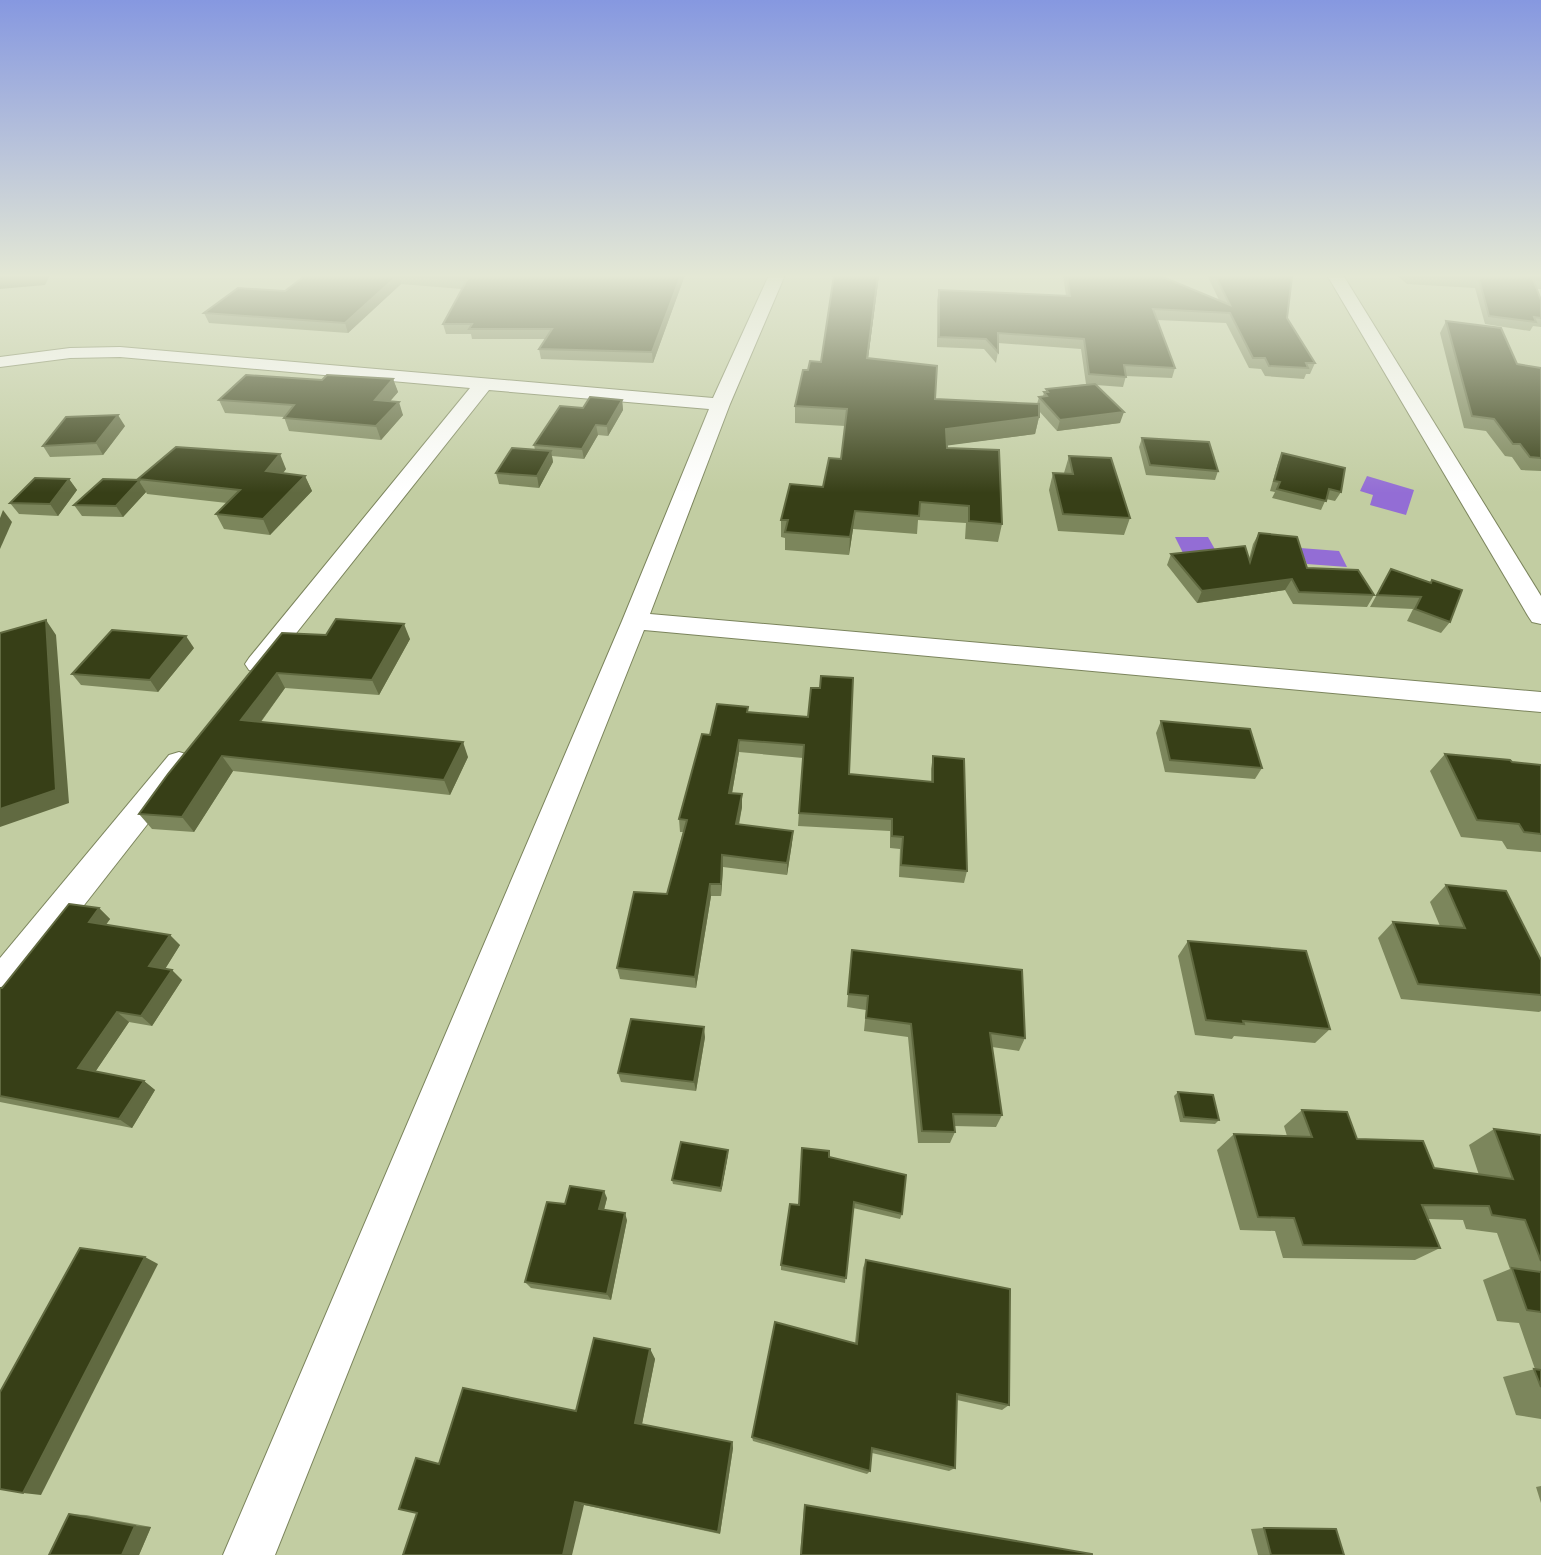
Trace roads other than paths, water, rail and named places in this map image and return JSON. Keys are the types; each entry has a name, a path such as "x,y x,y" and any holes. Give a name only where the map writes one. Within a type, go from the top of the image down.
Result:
{"street":[{"path":"249,1555 635,621 744,348"},
{"path":"1379,348 1541,616"},
{"path":"0,362 70,353 120,352 720,404"},
{"path":"242,684 484,383"},
{"path":"635,621 1541,702"},
{"path":"0,985 199,738"}]}
